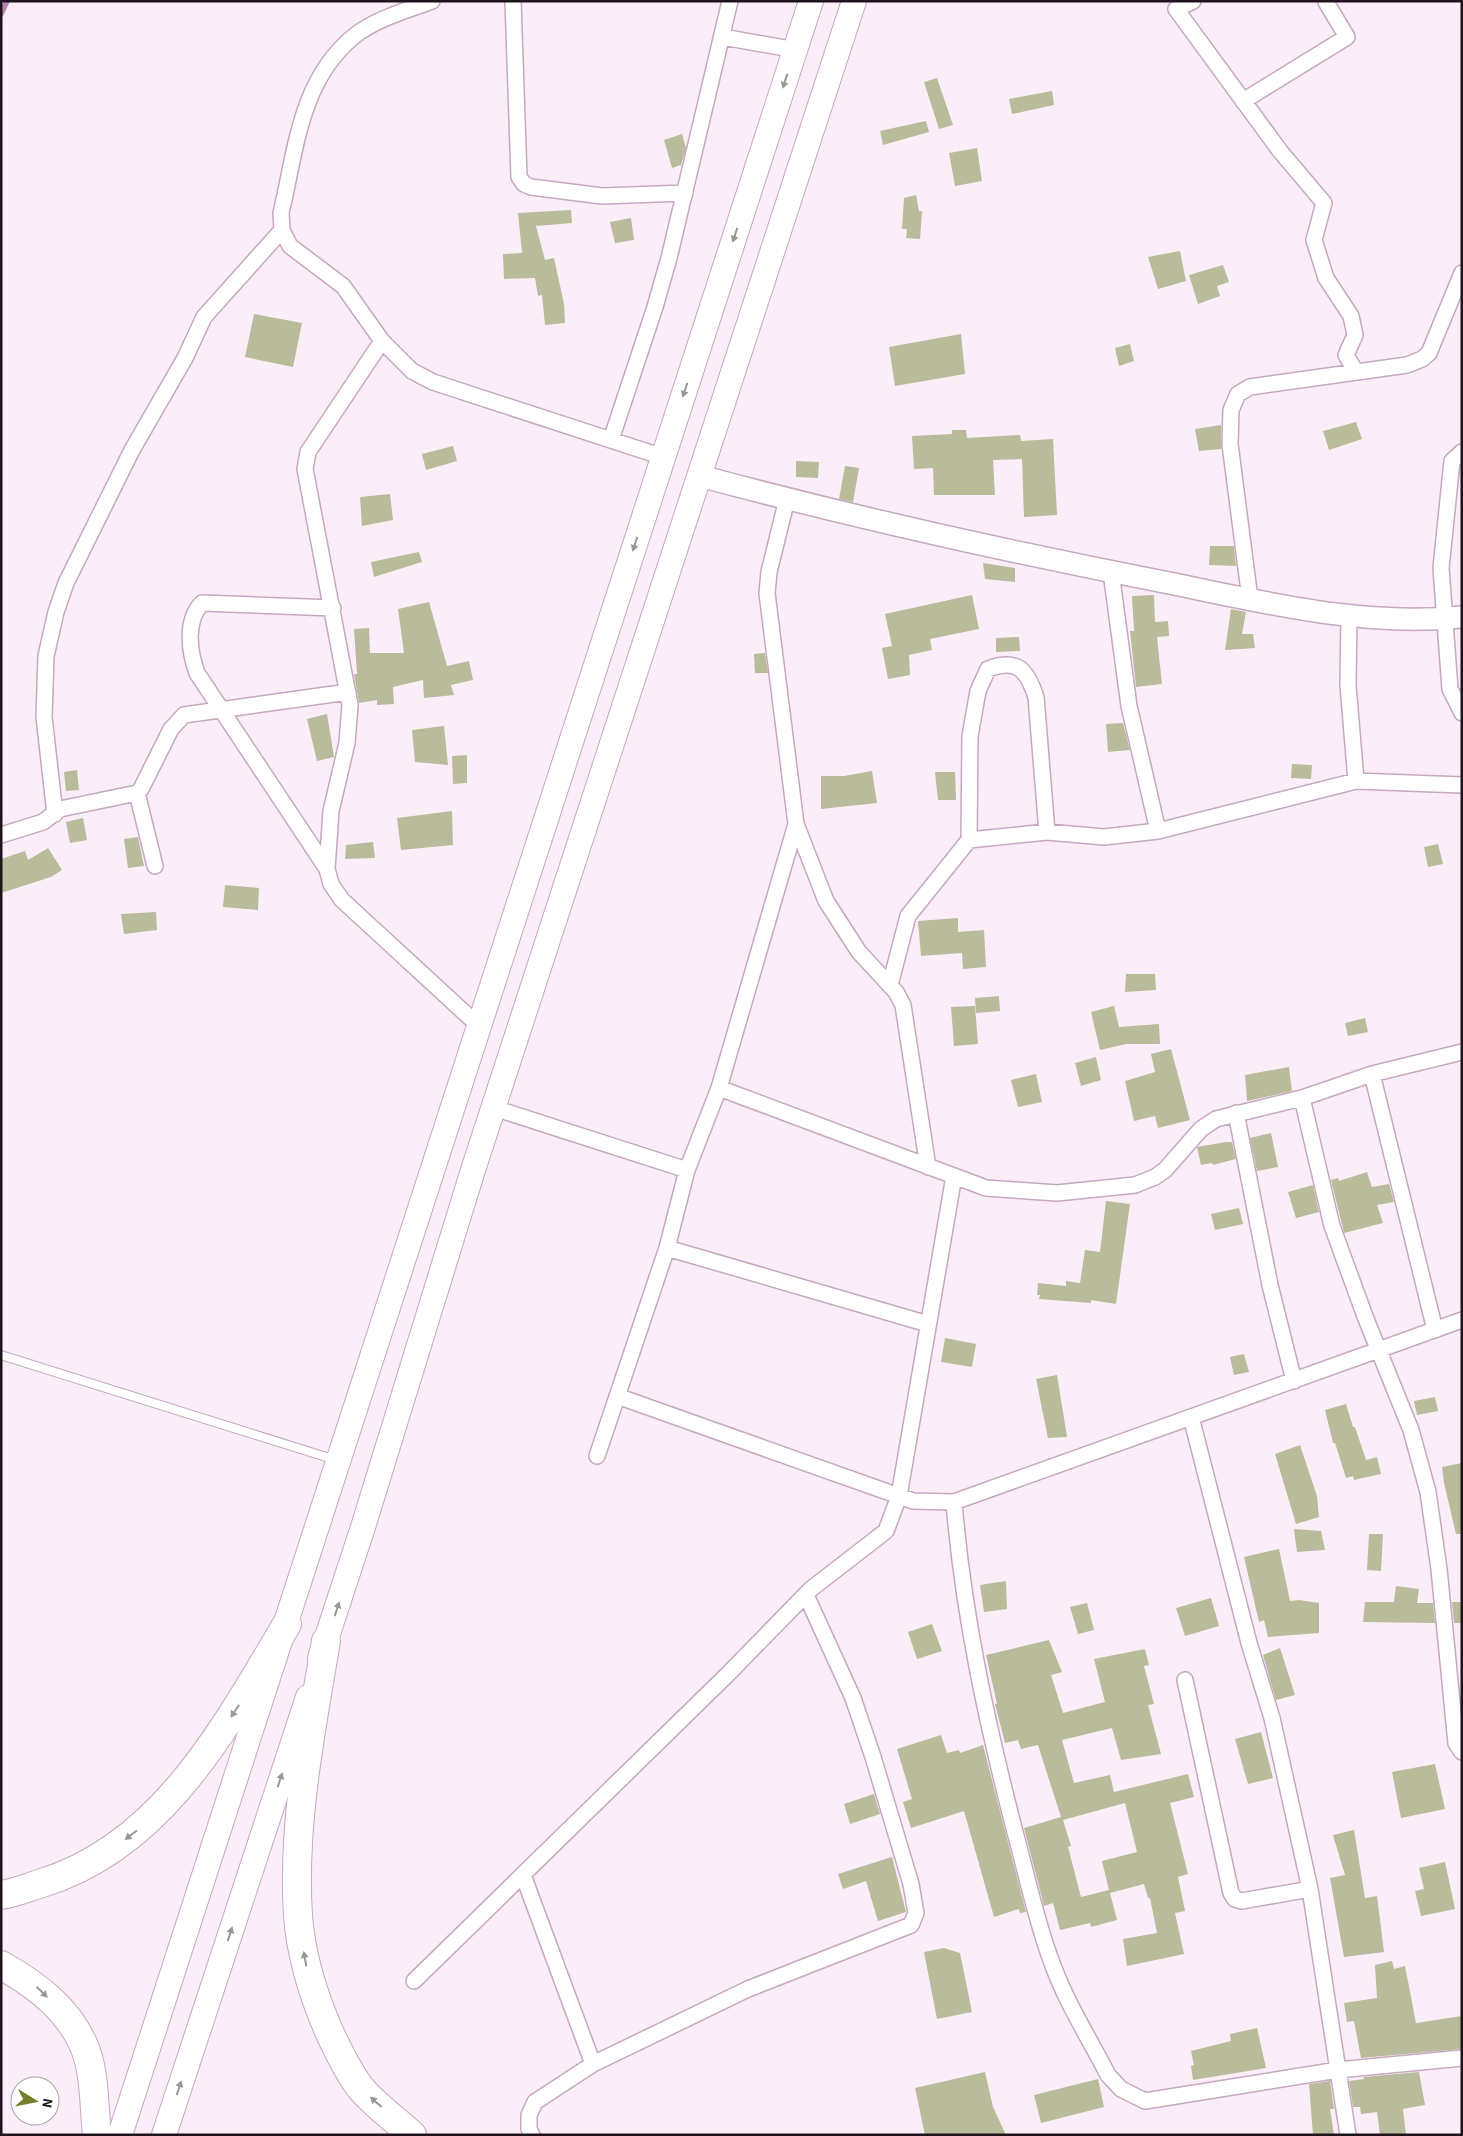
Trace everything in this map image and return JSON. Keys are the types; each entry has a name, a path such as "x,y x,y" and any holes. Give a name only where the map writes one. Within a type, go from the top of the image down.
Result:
{"highway":[{"path":"1,1895 69,1875 110,1850 150,1820 210,1748 287,1624"},
{"path":"326,1641 306,1763 299,1838 298,1917 306,1965 315,1999 343,2062 360,2087 412,2135"},
{"path":"1,1966 32,1982 68,2017 86,2052 97,2135"}],"main road":[{"path":"120,2135 341,1462 479,1026 811,1"},
{"path":"164,2135 363,1527 473,1170 854,1"}],"street":[{"path":"432,1 392,16 353,36 320,74 307,99 281,213 282,230 290,246 342,286 382,341 412,371 433,382 663,457"},
{"path":"513,1 519,177 524,184 531,187 602,196 685,193"},
{"path":"610,440 655,307 685,193 730,1"},
{"path":"1193,1 1176,9 1280,151 1324,203 1314,240 1326,278 1351,316 1355,335 1346,355 1356,372"},
{"path":"1243,101 1347,37 1326,1 1319,1"},
{"path":"723,37 796,50"},
{"path":"55,814 44,717 46,656 56,612 66,583 132,450 185,358 204,317 282,230"},
{"path":"1250,599 1230,444 1231,410 1238,394 1250,387 1407,365 1422,359 1428,352 1462,273"},
{"path":"382,341 308,452 306,469 348,692 349,725 333,802 327,869 330,884 342,900 479,1026"},
{"path":"1462,452 1452,460 1441,553 1454,618 1450,689 1462,713"},
{"path":"700,476 787,499 1110,572 1250,599 1349,617 1423,621 1454,618"},
{"path":"787,499 769,572 767,593 796,824 826,901 859,952 890,985 903,1005 928,1167"},
{"path":"1110,572 1129,706 1158,831"},
{"path":"327,869 197,672 191,656 190,632 194,612 202,603 333,608"},
{"path":"1349,617 1348,685 1356,781"},
{"path":"890,985 908,916 969,840 970,736 973,718 978,690 988,669 1000,665 1018,667 1029,677 1036,697 1046,832"},
{"path":"155,866 137,793 176,721 184,715 348,692"},
{"path":"969,840 1046,832 1104,837 1158,831 1356,781 1462,785"},
{"path":"1,835 43,822 60,809 137,793"},
{"path":"597,1456 667,1248 688,1170 719,1088 796,824"},
{"path":"719,1088 986,1188 1057,1193 1135,1185 1154,1178 1166,1170 1201,1129 1216,1119 1302,1098 1372,1074 1462,1052"},
{"path":"1372,1074 1435,1330"},
{"path":"1302,1098 1332,1226 1366,1319 1411,1430 1428,1492 1439,1569 1456,1742 1462,1752"},
{"path":"494,1108 688,1170"},
{"path":"1236,1113 1270,1285 1294,1381"},
{"path":"414,1981 728,1674 806,1595 886,1531 899,1496 954,1176"},
{"path":"667,1248 928,1324"},
{"path":"617,1396 913,1501 954,1502 1462,1320"},
{"path":"1191,1417 1249,1643 1272,1718 1310,1889 1348,2135"},
{"path":"954,1502 958,1551 976,1660 1004,1791 1036,1914 1052,1964 1108,2075 1121,2089 1145,2101 1338,2070 1462,2058"},
{"path":"532,2135 529,2129 529,2115 534,2102 593,2064 748,1989 911,1925 914,1921 916,1913 911,1884 873,1757 853,1698 806,1595"},
{"path":"1185,1680 1231,1893 1235,1899 1242,1901 1310,1889"},
{"path":"523,1875 593,2064"}],"lane":[{"path":"1,1355 341,1462"}],"building":[{"path":"937,78 953,125 939,129 924,82"},
{"path":"1052,91 1054,105 1012,114 1009,99"},
{"path":"926,121 929,132 883,145 880,131"},
{"path":"682,134 686,148 681,165 672,168 664,140"},
{"path":"977,148 982,181 955,186 949,153"},
{"path":"916,195 919,211 922,211 920,239 906,238 907,229 902,229 904,198"},
{"path":"571,210 572,223 536,226 545,260 554,258 564,304 565,323 545,325 542,295 538,296 535,278 504,279 503,254 522,253 518,213"},
{"path":"631,218 634,240 615,243 610,222"},
{"path":"1180,251 1186,281 1158,289 1148,257"},
{"path":"1223,265 1229,282 1217,286 1220,296 1198,304 1189,275"},
{"path":"254,314 302,323 293,367 245,357"},
{"path":"961,334 965,374 895,386 889,347"},
{"path":"1130,344 1134,361 1119,366 1115,348"},
{"path":"1356,422 1362,439 1329,450 1323,431"},
{"path":"1221,425 1221,449 1199,451 1195,429"},
{"path":"952,430 966,430 967,438 1020,435 1021,441 1053,439 1057,515 1024,517 1022,459 993,460 995,495 934,495 933,468 914,469 912,436 952,434"},
{"path":"453,446 457,461 426,470 422,454"},
{"path":"796,461 819,462 818,478 796,477"},
{"path":"845,466 859,468 853,502 839,499"},
{"path":"390,494 393,520 362,526 360,497"},
{"path":"1210,546 1234,546 1236,566 1209,565"},
{"path":"419,552 422,562 374,577 371,562"},
{"path":"983,563 1015,568 1015,582 985,579"},
{"path":"972,595 979,629 930,639 932,650 909,655 910,675 888,679 882,648 892,646 885,614"},
{"path":"1154,595 1155,622 1168,621 1169,636 1157,637 1162,684 1136,687 1130,631 1134,631 1132,596"},
{"path":"429,602 447,666 469,661 473,680 451,685 454,695 424,698 423,680 393,687 394,704 377,705 377,700 359,703 354,674 357,674 354,629 369,628 370,653 404,653 398,609"},
{"path":"1231,609 1246,612 1242,634 1253,634 1255,648 1225,650"},
{"path":"1019,637 1020,651 996,652 996,638"},
{"path":"765,653 768,673 755,673 754,654"},
{"path":"327,714 334,757 317,761 307,719"},
{"path":"1123,723 1130,750 1108,752 1106,724"},
{"path":"444,726 448,765 415,762 412,730"},
{"path":"467,755 467,783 453,784 452,756"},
{"path":"1292,764 1312,765 1311,779 1291,778"},
{"path":"77,770 79,790 66,791 64,772"},
{"path":"872,771 877,803 821,809 821,776 844,776"},
{"path":"935,772 955,772 956,800 938,800"},
{"path":"452,811 453,845 401,850 397,818"},
{"path":"83,818 87,840 70,843 66,822"},
{"path":"138,837 144,866 128,868 124,839"},
{"path":"373,842 375,858 345,859 346,845"},
{"path":"1438,844 1443,864 1428,867 1424,847"},
{"path":"48,848 62,870 51,877 1,893 1,859 25,851 28,860"},
{"path":"225,885 259,888 258,910 223,907"},
{"path":"156,912 157,930 124,934 121,914"},
{"path":"958,918 958,932 984,930 986,967 963,969 962,953 921,956 918,921"},
{"path":"1126,974 1155,974 1156,990 1125,992"},
{"path":"999,996 1000,1011 976,1013 975,998"},
{"path":"975,1006 978,1044 954,1046 951,1007"},
{"path":"1114,1006 1119,1027 1159,1024 1160,1044 1126,1044 1100,1050 1091,1012"},
{"path":"1365,1018 1368,1032 1348,1036 1345,1023"},
{"path":"1171,1049 1190,1120 1158,1128 1155,1116 1134,1121 1125,1081 1155,1072 1151,1054"},
{"path":"1096,1057 1101,1080 1081,1086 1075,1063"},
{"path":"1289,1067 1292,1091 1247,1101 1245,1075"},
{"path":"1036,1074 1042,1102 1018,1107 1011,1080"},
{"path":"1271,1133 1278,1167 1257,1171 1250,1138"},
{"path":"1232,1142 1236,1159 1213,1165 1212,1163 1201,1165 1197,1147"},
{"path":"1367,1172 1372,1187 1389,1184 1394,1202 1377,1205 1383,1223 1344,1233 1331,1180 1338,1178 1339,1181"},
{"path":"1313,1185 1319,1212 1296,1218 1288,1192"},
{"path":"1106,1201 1130,1204 1116,1304 1091,1300 1091,1303 1039,1299 1040,1295 1037,1295 1038,1283 1066,1286 1066,1281 1080,1283 1085,1250 1100,1252"},
{"path":"1239,1208 1243,1224 1215,1230 1211,1214"},
{"path":"945,1338 976,1344 972,1367 941,1362"},
{"path":"1244,1354 1249,1372 1234,1375 1230,1357"},
{"path":"1057,1375 1067,1437 1048,1438 1036,1379"},
{"path":"1435,1397 1438,1411 1417,1415 1414,1401"},
{"path":"1346,1404 1366,1460 1377,1457 1381,1474 1354,1480 1353,1476 1346,1478 1335,1443 1333,1443 1325,1410"},
{"path":"1300,1445 1317,1496 1319,1517 1296,1524 1275,1454"},
{"path":"1462,1463 1462,1534 1456,1534 1442,1467"},
{"path":"1294,1529 1321,1531 1325,1550 1297,1552"},
{"path":"1369,1534 1383,1534 1381,1571 1367,1570"},
{"path":"1279,1549 1290,1601 1299,1600 1319,1603 1319,1633 1268,1637 1264,1620 1259,1622 1244,1557"},
{"path":"1006,1581 1007,1609 984,1612 980,1585"},
{"path":"1396,1586 1419,1589 1417,1603 1433,1603 1435,1623 1363,1622 1365,1602 1394,1602"},
{"path":"1211,1598 1219,1626 1185,1636 1176,1608"},
{"path":"1452,1602 1462,1602 1462,1623 1454,1623"},
{"path":"1087,1603 1094,1630 1078,1634 1070,1607"},
{"path":"932,1624 942,1651 917,1659 908,1632"},
{"path":"1049,1640 1062,1672 1051,1675 1063,1713 1105,1702 1094,1659 1145,1649 1149,1665 1144,1666 1154,1704 1148,1705 1161,1754 1121,1760 1112,1728 1062,1740 1074,1783 1110,1775 1114,1792 1188,1774 1194,1797 1170,1803 1188,1874 1178,1877 1185,1911 1175,1913 1184,1954 1127,1966 1123,1939 1157,1933 1150,1898 1148,1898 1144,1884 1110,1893 1117,1920 1091,1927 1090,1923 1060,1930 1053,1903 1044,1906 1024,1828 1061,1817 1038,1745 1021,1749 1018,1740 1005,1743 995,1704 997,1704 986,1655","holes":["1125,1803 1137,1852 1102,1861 1109,1890 1081,1897 1068,1847 1071,1846 1063,1820"]},
{"path":"1280,1648 1295,1695 1276,1700 1263,1655"},
{"path":"1261,1732 1273,1778 1248,1784 1235,1739"},
{"path":"941,1735 947,1753 959,1750 960,1753 983,1745 1026,1912 1020,1913 1019,1909 994,1917 964,1811 911,1828 903,1802 912,1799 897,1749"},
{"path":"1435,1764 1445,1809 1401,1818 1392,1772"},
{"path":"874,1794 880,1814 850,1824 844,1804"},
{"path":"1354,1830 1365,1898 1377,1896 1384,1952 1344,1957 1330,1878 1345,1875 1333,1835"},
{"path":"892,1857 906,1912 878,1921 866,1881 843,1889 838,1874"},
{"path":"1445,1862 1455,1909 1421,1916 1415,1891 1424,1889 1419,1868"},
{"path":"944,1948 960,1953 972,2012 937,2019 924,1952"},
{"path":"1392,1961 1394,1969 1405,1966 1416,2023 1462,2016 1462,2049 1361,2058 1354,2021 1347,2022 1344,2003 1377,1998 1375,1965"},
{"path":"1257,2028 1266,2068 1193,2080 1191,2066 1194,2065 1191,2051 1231,2041 1230,2034"},
{"path":"985,2072 993,2107 1006,2135 925,2135 915,2088"},
{"path":"1419,2072 1425,2105 1403,2109 1406,2135 1380,2135 1377,2112 1361,2114 1360,2107 1353,2107 1349,2081 1364,2079 1364,2077"},
{"path":"1098,2079 1104,2107 1041,2123 1034,2095"},
{"path":"1330,2081 1334,2109 1330,2109 1334,2135 1313,2135 1309,2084"}],"waterway":[{"path":"1,14 7,1"}]}
